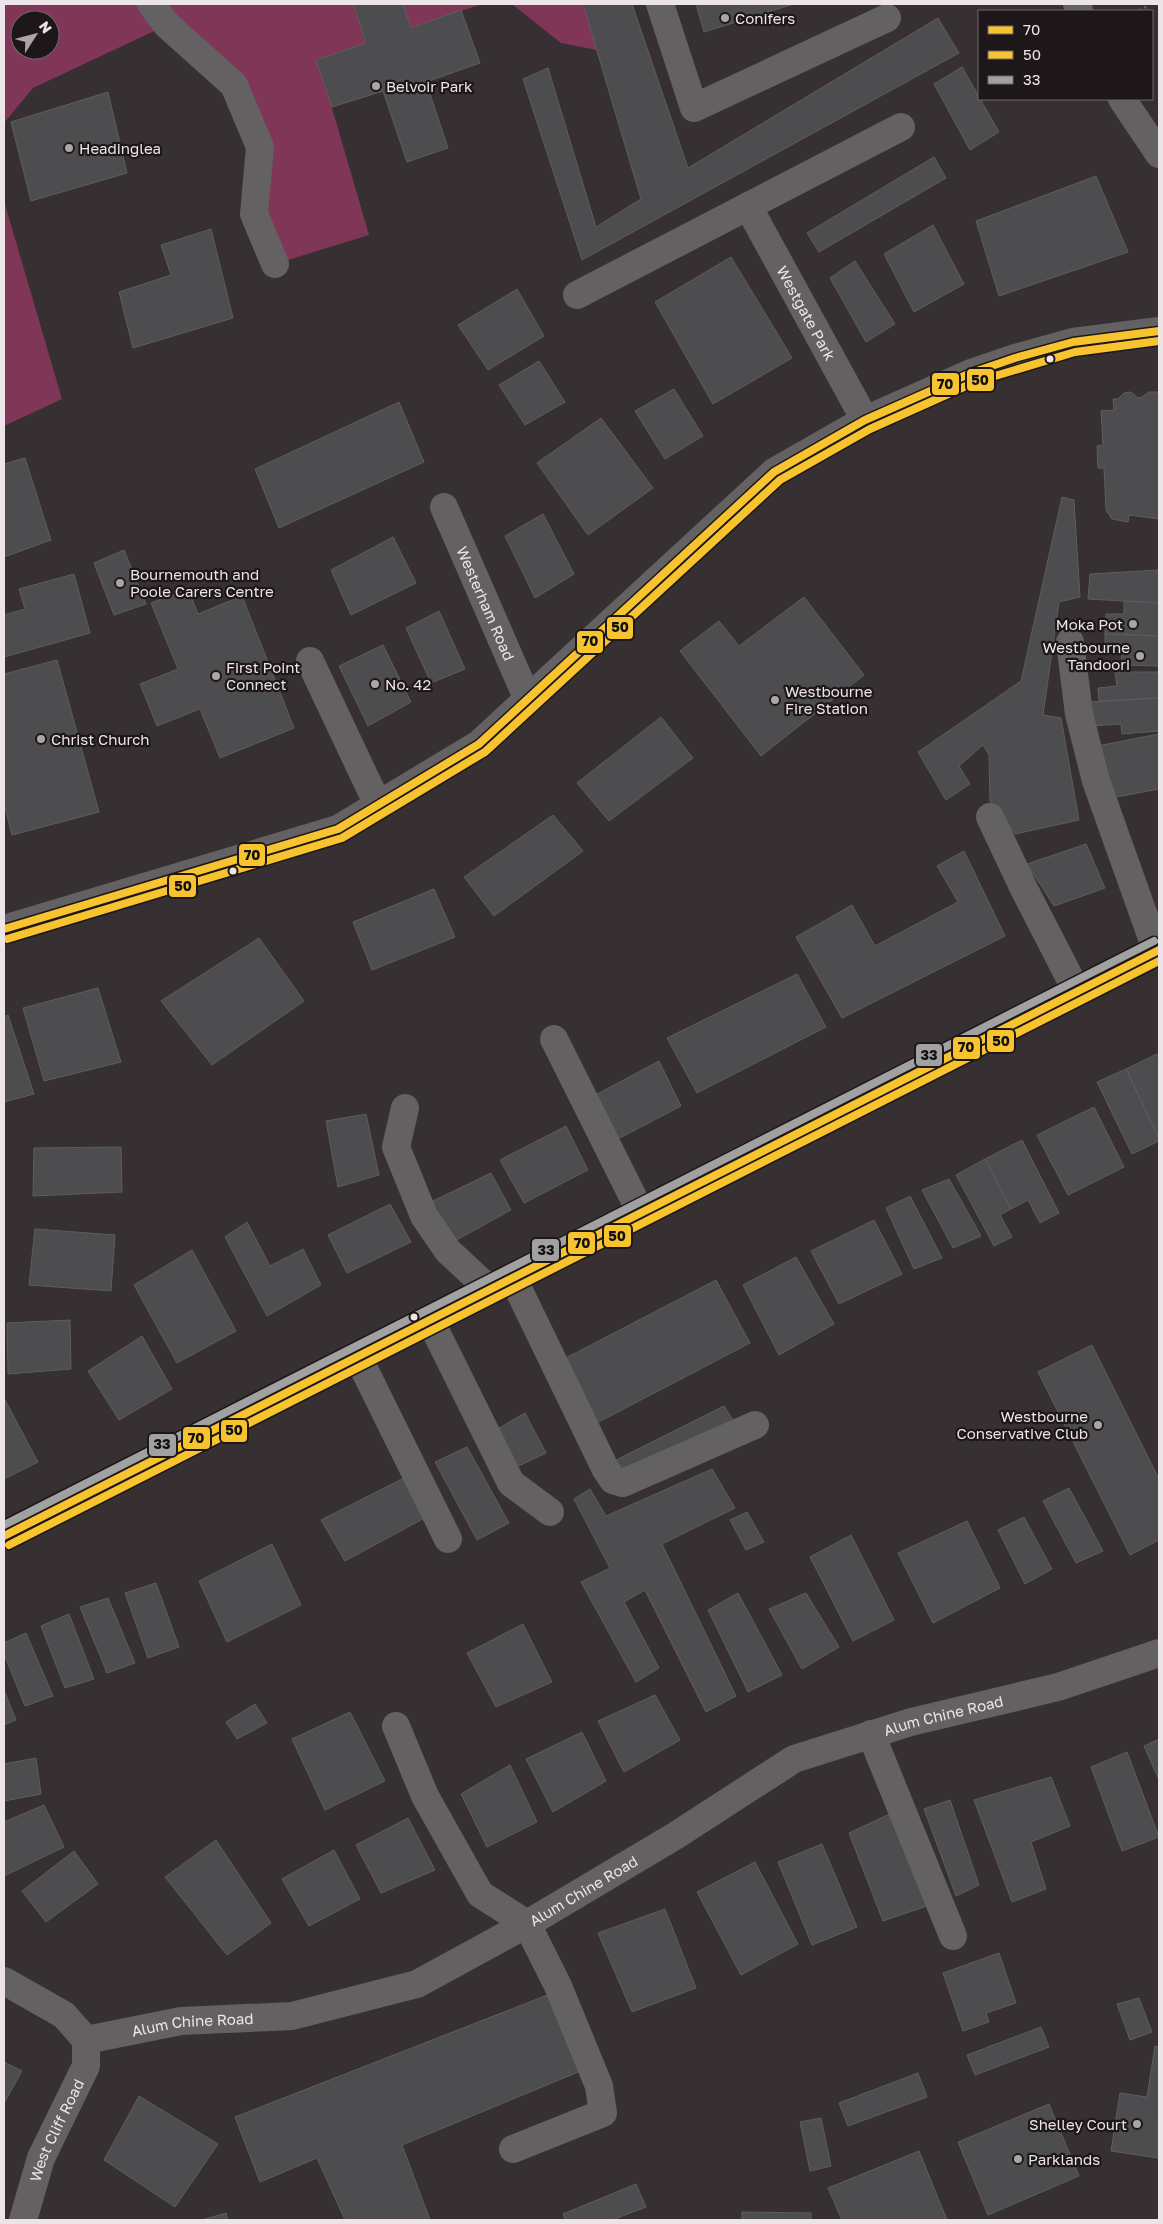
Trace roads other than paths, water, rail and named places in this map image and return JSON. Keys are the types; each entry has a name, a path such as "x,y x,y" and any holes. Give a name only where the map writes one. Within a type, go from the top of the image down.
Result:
{"street":[{"path":"151,4 167,25 234,85 260,147 254,214 275,264"},
{"path":"660,4 694,108 887,18"},
{"path":"1123,100 1159,154"},
{"path":"577,295 901,127"},
{"name":"Westgate Park","path":"748,206 865,420"},
{"path":"4,929 338,829 479,744 774,472 865,420 971,373 1015,358 1073,342 1159,331"},
{"name":"Westerham Road","path":"444,507 528,700"},
{"path":"4,1536 1158,951 1096,781 1079,714 1070,642"},
{"path":"310,661 378,805"},
{"path":"990,817 1024,889 1078,992"},
{"path":"554,1039 641,1213"},
{"path":"405,1108 396,1148 424,1216 448,1251 502,1284 604,1468 613,1480 623,1483 755,1425"},
{"path":"430,1320 511,1483 550,1512"},
{"path":"358,1357 448,1539"},
{"name":"Alum Chine Road","path":"86,2040 181,2021 292,2016 417,1984 527,1924 675,1836 794,1759 911,1722 1058,1687 1159,1653"},
{"path":"396,1726 425,1796 480,1894 527,1924 558,1986 599,2086 603,2113 513,2150"},
{"path":"871,1734 953,1936"},
{"path":"4,1981 64,2015 86,2040"},
{"name":"West Cliff Road","path":"23,2220 41,2158 86,2066 86,2040"}],"place":[{"name":"Conifers","path":"725,18"},
{"name":"Belvoir Park","path":"376,86"},
{"name":"Headinglea","path":"69,148"},
{"name":"Bournemouth and Poole Carers Centre","path":"120,583"},
{"name":"Moka Pot","path":"1133,624"},
{"name":"Westbourne Tandoori","path":"1140,656"},
{"name":"First Point Connect","path":"216,676"},
{"name":"No. 42","path":"375,684"},
{"name":"Westbourne Fire Station","path":"775,700"},
{"name":"Christ Church","path":"41,739"},
{"name":"Westbourne Conservative Club","path":"1098,1425"},
{"name":"Shelley Court","path":"1137,2124"},
{"name":"Parklands","path":"1018,2159"}]}
